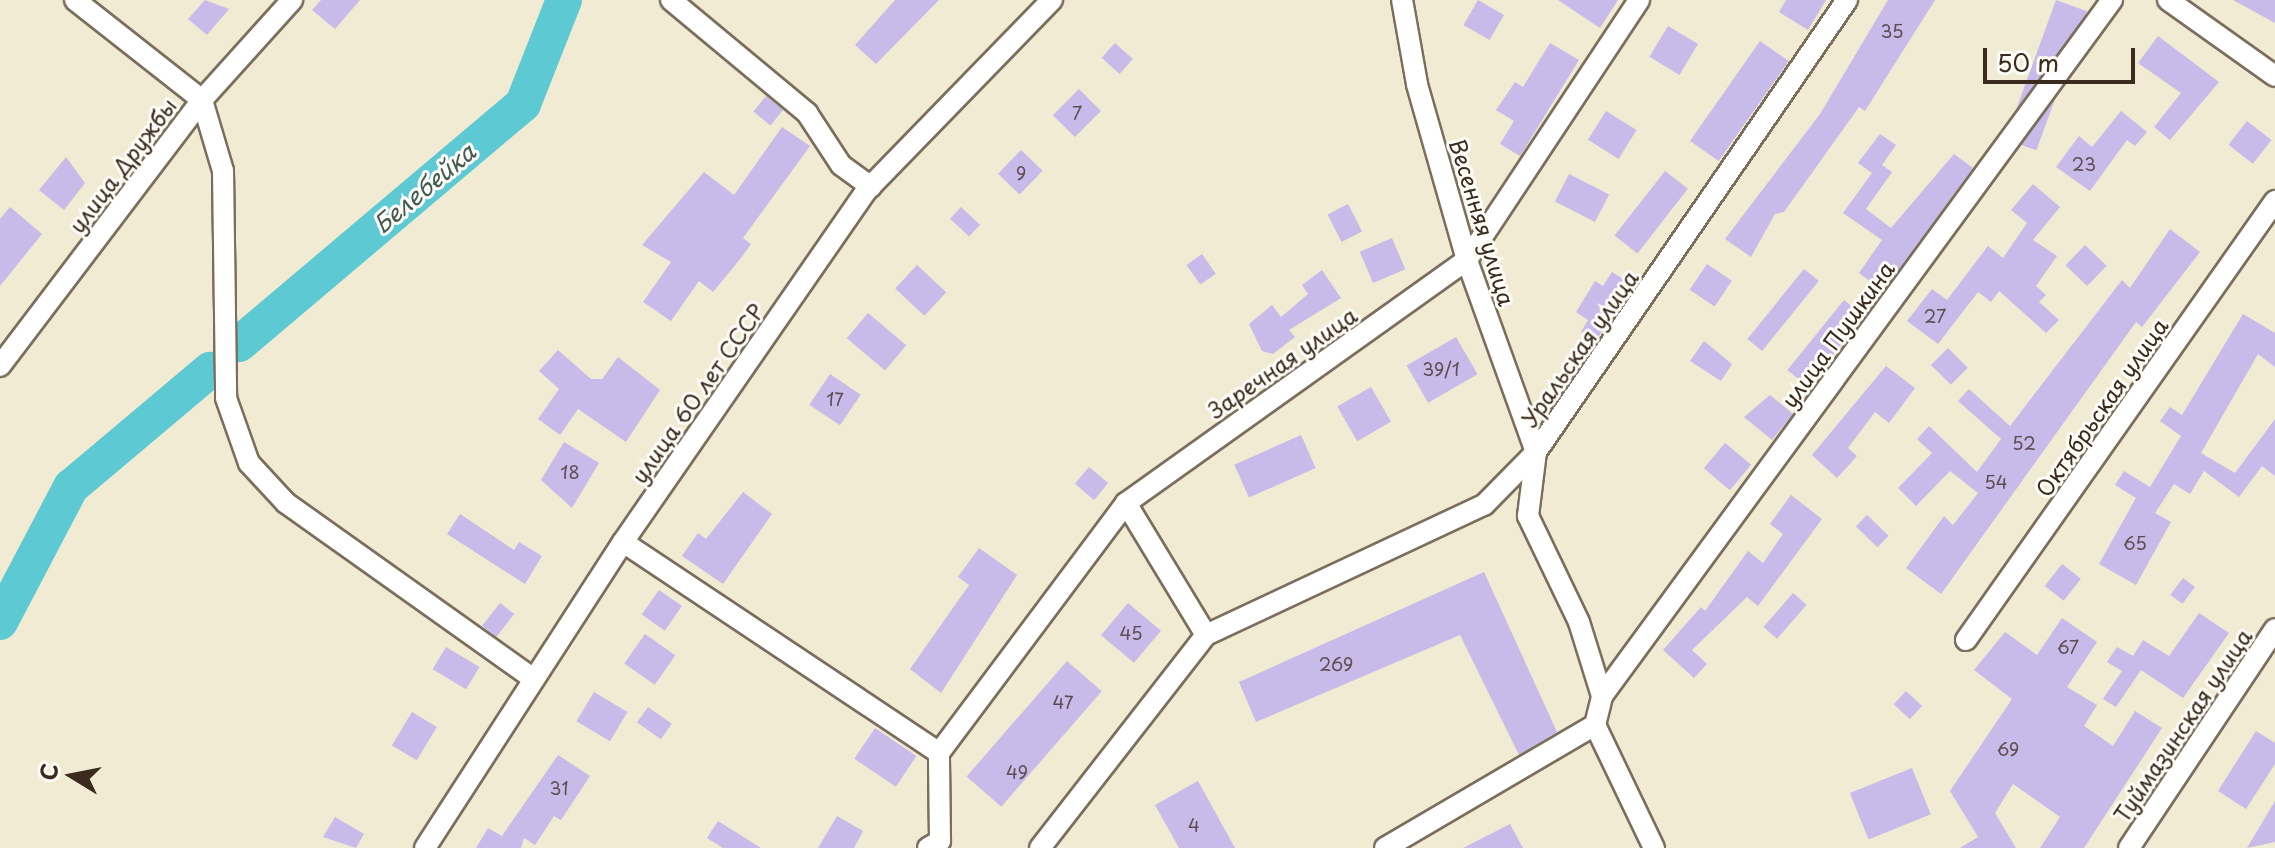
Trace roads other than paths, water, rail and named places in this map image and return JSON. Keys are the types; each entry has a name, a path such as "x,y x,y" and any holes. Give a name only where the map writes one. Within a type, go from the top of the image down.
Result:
{"street":[{"path":"75,0 202,100 223,171 226,398 249,463 286,503 534,679"},
{"name":"улица Дружбы","path":"0,366 202,100 292,0"},
{"path":"671,0 807,113 841,165 871,187"},
{"name":"улица 60 лет СССР","path":"425,848 623,542 871,187 1052,0"},
{"name":"Весенняя улица","path":"1402,0 1417,84 1467,260 1536,452"},
{"name":"Заречная улица","path":"939,753 1126,503 1467,260 1639,0"},
{"name":"Уральская улица","path":"1602,696 1579,622 1528,516 1536,452 1847,0"},
{"name":"улица Пушкина","path":"1602,696 2112,0"},
{"path":"2168,0 2275,76"},
{"name":"Октябрьская улица","path":"1966,640 2275,201"},
{"path":"1040,848 1206,635 1484,505 1536,452"},
{"path":"1126,503 1206,635"},
{"path":"623,542 939,753 938,846"},
{"name":"Туймазинская улица","path":"2129,848 2275,629"},
{"path":"1602,696 1595,725 1654,848"},
{"path":"1385,848 1595,725"}],"waterway":[{"name":"Белебейка","path":"239,344 523,104 564,0"},
{"name":"Белебейка","path":"0,622 71,487 210,370"}]}
